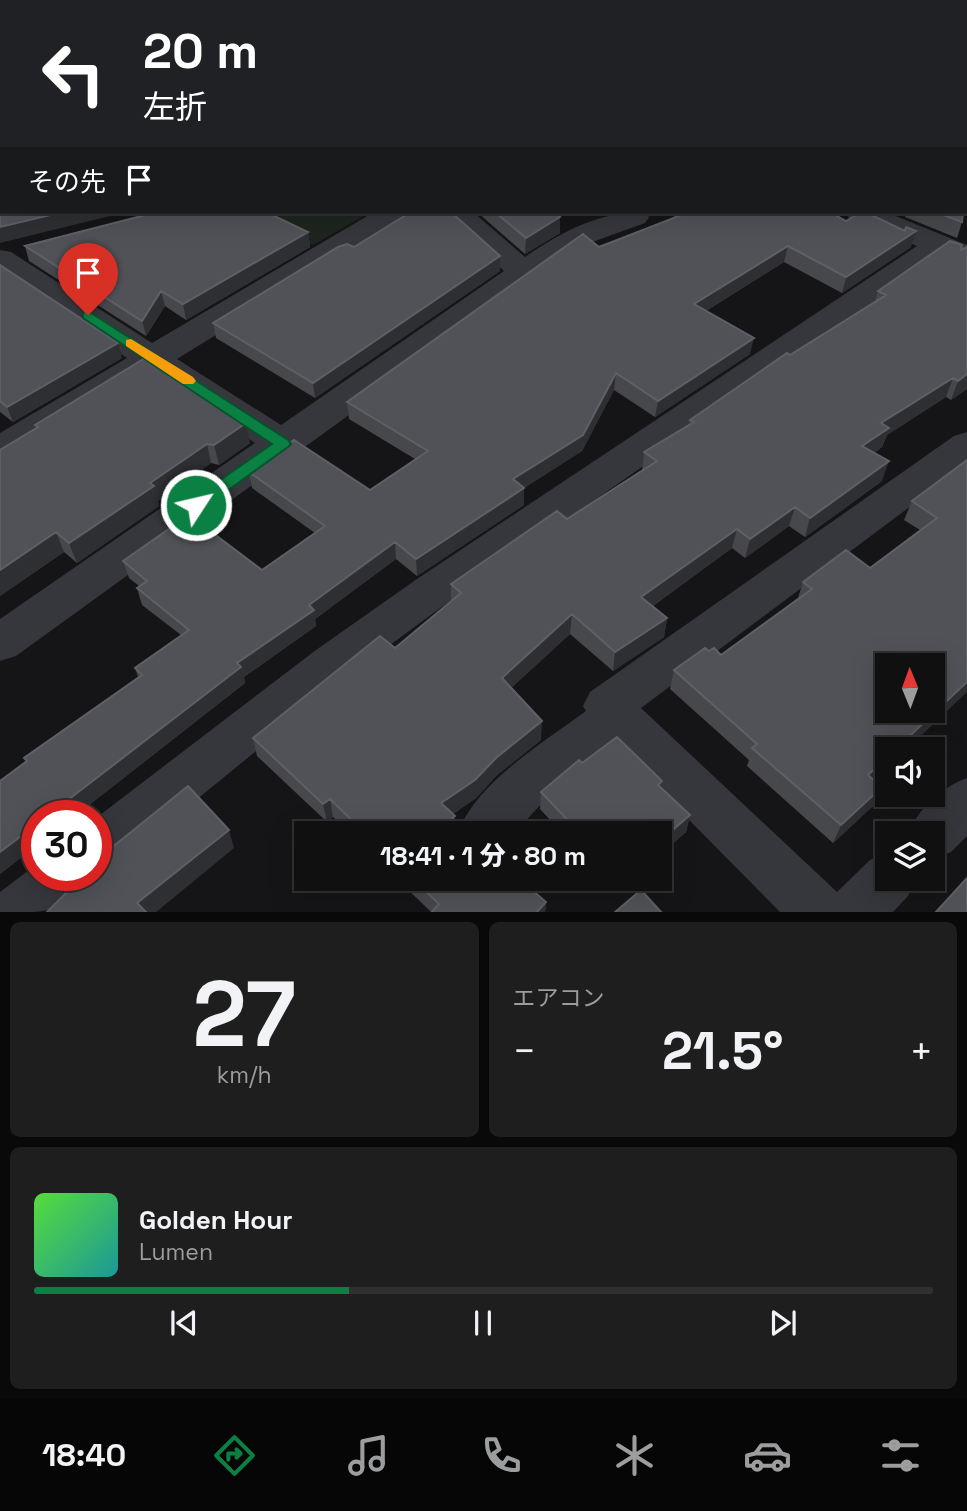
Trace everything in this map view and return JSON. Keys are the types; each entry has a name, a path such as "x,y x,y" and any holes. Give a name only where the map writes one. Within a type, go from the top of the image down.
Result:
{"street":[{"path":"0,450 392,214"},
{"path":"456,214 525,273"},
{"path":"0,643 573,238 634,216 631,214"},
{"path":"874,214 957,249"},
{"path":"0,257 39,246"},
{"path":"112,837 332,663 432,591 957,249"},
{"path":"0,257 283,444"},
{"path":"820,912 607,706 967,445"},
{"path":"492,821 529,782 616,716"},
{"path":"945,823 967,801"},
{"path":"17,912 44,891"},
{"path":"855,912 876,891"}],"shaded area":[{"path":"250,214 367,214 313,245"}],"building":[{"path":"0,214 55,214 0,227"},
{"path":"149,214 270,214 308,232 183,304 161,291 142,321 25,246"},
{"path":"408,214 453,214 500,256 313,383 213,323 338,247 347,244 354,247"},
{"path":"497,214 556,214 560,217 526,238"},
{"path":"684,214 834,214 846,221 858,214 869,214 905,231 906,227 916,231 846,277 788,246 694,304 754,338 658,401 616,373 583,435 513,479 524,488 416,559 395,542 309,605 314,610 237,663 241,667 68,800 21,800 21,836 0,852 0,781 27,761 24,758 142,675 135,668 189,630 137,588 147,581 123,561 189,515 262,570 325,526 249,472 294,440 370,490 428,451 347,402 583,234 599,247"},
{"path":"941,214 963,214 962,222"},
{"path":"950,241 962,245 961,250 967,247 967,374 958,381 953,378 881,423 889,428 862,446 889,461 810,518 795,507 750,539 737,529 641,597 667,618 615,652 572,614 502,678 542,721 497,757 475,780 441,803 455,816 449,821 353,821 330,799 323,804 253,738 380,636 395,648 461,593 451,584 557,511 567,519 657,461 644,452 694,422 690,420 787,353 790,355 886,295 878,291"},
{"path":"0,265 118,343 7,407 0,401"},
{"path":"147,357 246,423 214,445 207,444 150,483 154,486 69,543 56,532 0,570 0,450 38,427 35,425"},
{"path":"967,460 967,682 945,703 945,653 875,653 875,723 924,723 909,737 875,737 875,768 868,775 875,781 875,793 841,825 752,748 757,744 674,670 705,648 709,651 714,648 721,655 812,589 803,582 846,550 870,568 937,518 912,501"},
{"path":"617,737 662,781 658,785 690,815 672,831 672,821 569,821 541,792 579,760 582,763"},
{"path":"188,786 229,830 137,903 146,912 47,912 68,891 112,891 112,847"},
{"path":"967,878 967,912 936,912"},
{"path":"426,891 533,891 546,902 537,912 432,912 439,904"},
{"path":"642,891 661,912 615,912"}],"slow traffic":[{"path":"131,343 188,381"}],"route":[{"path":"88,315 283,444 196,505"}]}
